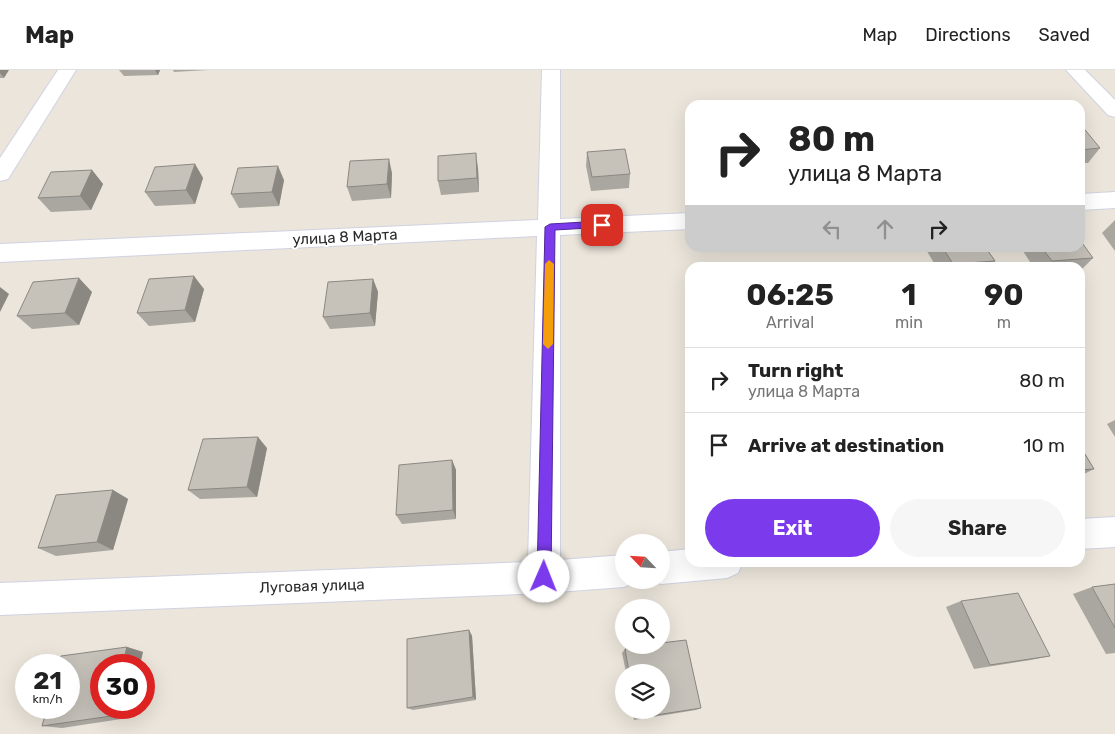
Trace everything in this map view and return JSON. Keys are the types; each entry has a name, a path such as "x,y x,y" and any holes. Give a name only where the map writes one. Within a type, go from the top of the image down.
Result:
{"street":[{"path":"0,174 68,70"},
{"path":"544,577 551,70"},
{"path":"1075,70 1115,111"},
{"path":"1085,202 1115,200"},
{"name":"улица 8 Марта","path":"0,253 685,221"},
{"path":"1085,534 1115,532"},
{"path":"670,567 685,566"},
{"name":"Луговая улица","path":"0,599 544,577 615,572"}],"building":[{"path":"1085,130 1100,148 1085,150"},
{"path":"625,149 630,174 592,177 587,152"},
{"path":"476,153 477,178 438,181 438,156"},
{"path":"389,159 387,184 347,187 350,161"},
{"path":"195,164 186,190 145,192 155,167"},
{"path":"278,166 272,192 231,194 238,168"},
{"path":"92,170 80,196 38,198 51,172"},
{"path":"1085,247 1093,258 1052,261 1045,252 1085,252"},
{"path":"946,252 989,252 995,261 981,262 952,262"},
{"path":"194,276 185,310 137,313 149,279"},
{"path":"79,278 65,313 17,316 33,282"},
{"path":"373,279 370,313 323,317 328,282"},
{"path":"258,437 247,487 188,490 203,439"},
{"path":"1085,454 1094,469 1085,470"},
{"path":"452,460 453,510 396,515 399,465"},
{"path":"113,490 97,542 38,548 56,495"},
{"path":"1115,584 1115,628 1092,587"},
{"path":"1018,593 1050,656 990,665 961,601"},
{"path":"469,630 473,697 407,708 407,639"},
{"path":"686,640 701,708 670,713 670,664 628,664 626,654 670,654 670,642"},
{"path":"127,647 125,654 90,654 90,719 42,726 44,719 80,719 80,654 76,654"}],"slow traffic":[{"path":"548,344 549,264"}],"route":[{"path":"544,577 550,227 602,225"}]}
